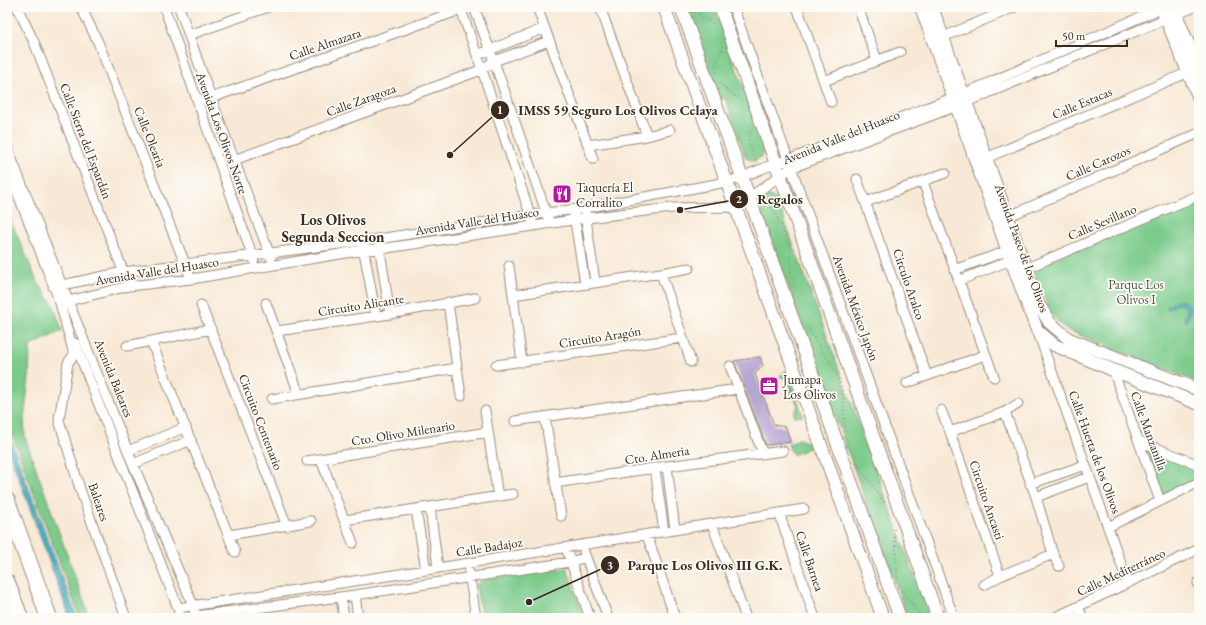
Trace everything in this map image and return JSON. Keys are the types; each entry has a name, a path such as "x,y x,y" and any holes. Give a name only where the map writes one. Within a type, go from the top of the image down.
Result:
{"highway":[{"path":"7,501 49,618"},
{"path":"7,583 20,618"}],"street":[{"name":"Calle Sierra del Espardán","path":"17,7 34,42 129,286"},
{"name":"Calle Olearia","path":"81,7 98,42 191,279"},
{"name":"Avenida Los Olivos Norte","path":"164,7 257,268"},
{"name":"Avenida Los Olivos Norte","path":"179,7 211,98 274,265"},
{"path":"189,35 268,7"},
{"path":"474,7 548,213 549,223"},
{"path":"537,7 593,159"},
{"path":"600,7 647,136"},
{"path":"664,7 881,616"},
{"name":"Avenida México Japón","path":"720,7 785,164 954,618"},
{"name":"Avenida México Japón","path":"733,7 785,164 780,176 938,618"},
{"path":"798,7 831,102"},
{"path":"858,7 878,60"},
{"name":"Avenida Paseo de los Olivos","path":"921,7 986,158 1007,217 1037,330 1054,345 1199,404"},
{"name":"Avenida Paseo de los Olivos","path":"932,7 943,37 960,100 1009,256 1020,270 1049,322 1069,339 1199,390"},
{"path":"943,37 1015,7"},
{"name":"Avenida Valle del Huasco","path":"58,286 123,272 378,239 585,208 727,182 758,170 785,164 960,100 1167,10 1194,7"},
{"name":"Calle Almazara","path":"197,100 211,98 460,8"},
{"path":"460,8 531,215 533,226"},
{"path":"686,9 742,177 900,618"},
{"path":"1167,10 1194,71 1199,98"},
{"path":"477,55 545,28"},
{"name":"Calle Zaragoza","path":"234,160 481,70 494,61 549,41"},
{"path":"824,81 900,52"},
{"name":"Calle Estacas","path":"986,158 1194,71"},
{"path":"588,145 647,136 670,130"},
{"name":"Calle Carozos","path":"1007,217 1199,133"},
{"name":"Avenida Baleares","path":"7,147 178,608 180,618"},
{"name":"Avenida Baleares","path":"7,166 58,286"},
{"path":"866,202 945,173"},
{"name":"Avenida Valle del Huasco","path":"64,302 129,286 191,279 364,250 380,249 549,223 672,208 736,207 750,199 780,176"},
{"name":"Circulo Aralco","path":"857,179 927,376"},
{"path":"923,182 994,377"},
{"name":"Calle Sevillano","path":"1020,270 1199,195"},
{"path":"585,208 595,282"},
{"path":"573,209 585,284"},
{"path":"378,239 390,314"},
{"path":"362,241 376,316"},
{"path":"954,270 1009,256"},
{"path":"958,281 1009,256"},
{"path":"509,266 522,362"},
{"path":"513,294 689,268"},
{"path":"661,273 691,362"},
{"name":"Circuito Alicante","path":"277,331 390,314 475,298"},
{"name":"Avenida Baleares","path":"64,302 194,605 196,617"},
{"name":"Baleares","path":"64,302 74,354 68,363 59,420 80,489 126,618"},
{"path":"448,302 461,396"},
{"path":"266,303 299,394"},
{"name":"Circuito Centenario","path":"201,305 287,526"},
{"path":"127,346 211,329"},
{"name":"Calle Huerta de los Olivos","path":"1037,330 1128,583"},
{"name":"Circuito Aragón","path":"496,365 682,338"},
{"path":"784,343 799,338"},
{"path":"151,341 235,552"},
{"path":"907,383 986,355"},
{"path":"730,366 763,454"},
{"path":"272,399 457,368"},
{"name":"Calle Manzanilla","path":"1113,370 1160,501"},
{"path":"515,422 738,389"},
{"path":"950,432 1005,412 1018,404"},
{"name":"Circuito Ancasti","path":"941,410 1000,576"},
{"path":"485,411 498,497"},
{"path":"1005,412 1036,497 1053,554 1059,566"},
{"path":"545,417 561,516"},
{"path":"128,450 186,427"},
{"name":"Cto. Olivo Milenario","path":"307,461 321,460 488,432"},
{"path":"133,464 191,440"},
{"path":"1139,441 1199,465"},
{"name":"Cto. Almeria","path":"555,483 655,469 666,466 783,451"},
{"path":"321,460 353,543"},
{"path":"1030,484 1085,465"},
{"path":"666,466 675,530"},
{"path":"655,469 664,532"},
{"path":"1036,497 1089,477"},
{"path":"835,484 850,480"},
{"path":"1108,527 1199,482"},
{"path":"345,520 513,494"},
{"path":"430,508 438,568"},
{"name":"Calle Badajoz","path":"178,608 467,564 804,509"},
{"path":"416,510 426,570"},
{"name":"Calle Barnea","path":"779,513 815,618"},
{"path":"229,535 311,521"},
{"path":"712,524 746,618"},
{"path":"647,535 675,618"},
{"path":"582,545 608,618"},
{"path":"566,548 590,618"},
{"name":"Calle Mediterráneo","path":"1054,618 1069,615 1078,607 1199,549"},
{"path":"984,585 1000,576 1053,554"},
{"name":"Calle Badajoz","path":"180,618 355,595 570,562 586,558"},
{"path":"467,564 476,618"},
{"path":"259,595 261,607"},
{"path":"355,595 358,618"},
{"path":"341,597 344,618"},
{"path":"1078,607 1083,618"}],"path":[{"path":"686,9 716,26"},
{"path":"717,76 716,65 724,42"},
{"path":"720,82 723,87 731,94 742,99 744,103"},
{"path":"752,126 748,142 758,170"},
{"path":"764,188 786,236 791,252 791,271 796,293"},
{"path":"807,324 813,337 837,376 841,388 843,420 848,439"},
{"path":"854,456 856,462 887,506"},
{"path":"894,529 899,585 922,618"}],"green space":[{"path":"687,7 714,7 765,147 762,156 754,161 746,158 725,98 720,99"},
{"path":"768,195 777,200 930,618 908,618 759,205 762,197"},
{"name":"Parque Los Olivos I","path":"1199,198 1199,383 1065,329 1051,314 1032,268"},
{"path":"7,212 37,281 54,306 62,331 30,346 29,377 24,420 25,438 90,618 80,618 7,421"},
{"path":"787,370 803,416 795,417 794,414 798,406 794,396 792,395 787,378 780,376"},
{"path":"799,439 815,445 793,455 788,445"},
{"path":"1144,446 1199,469 1199,478 1162,496"},
{"path":"567,568 584,618 482,618 476,587 478,583 483,580"}],"water":[{"path":"1178,300 1186,302 1190,308 1190,314 1186,322 1184,319 1186,312 1182,304 1177,304 1169,309 1167,308 1169,305"},
{"path":"7,430 77,618 70,618 7,446"}],"building":[{"path":"760,357 763,366 755,374 774,425 786,427 790,442 766,445 734,361"}],"place":[{"name":"IMSS 59 Seguro Los Olivos Celaya","path":"450,155"},
{"name":"Taquería El Corralito","path":"562,194"},
{"name":"Regalos","path":"680,210"},
{"name":"Jumapa Los Olivos","path":"769,386"},
{"name":"Parque Los Olivos III G.K.","path":"529,602"}],"district":[{"name":"Los Olivos Segunda Seccion","path":"333,228"}]}
